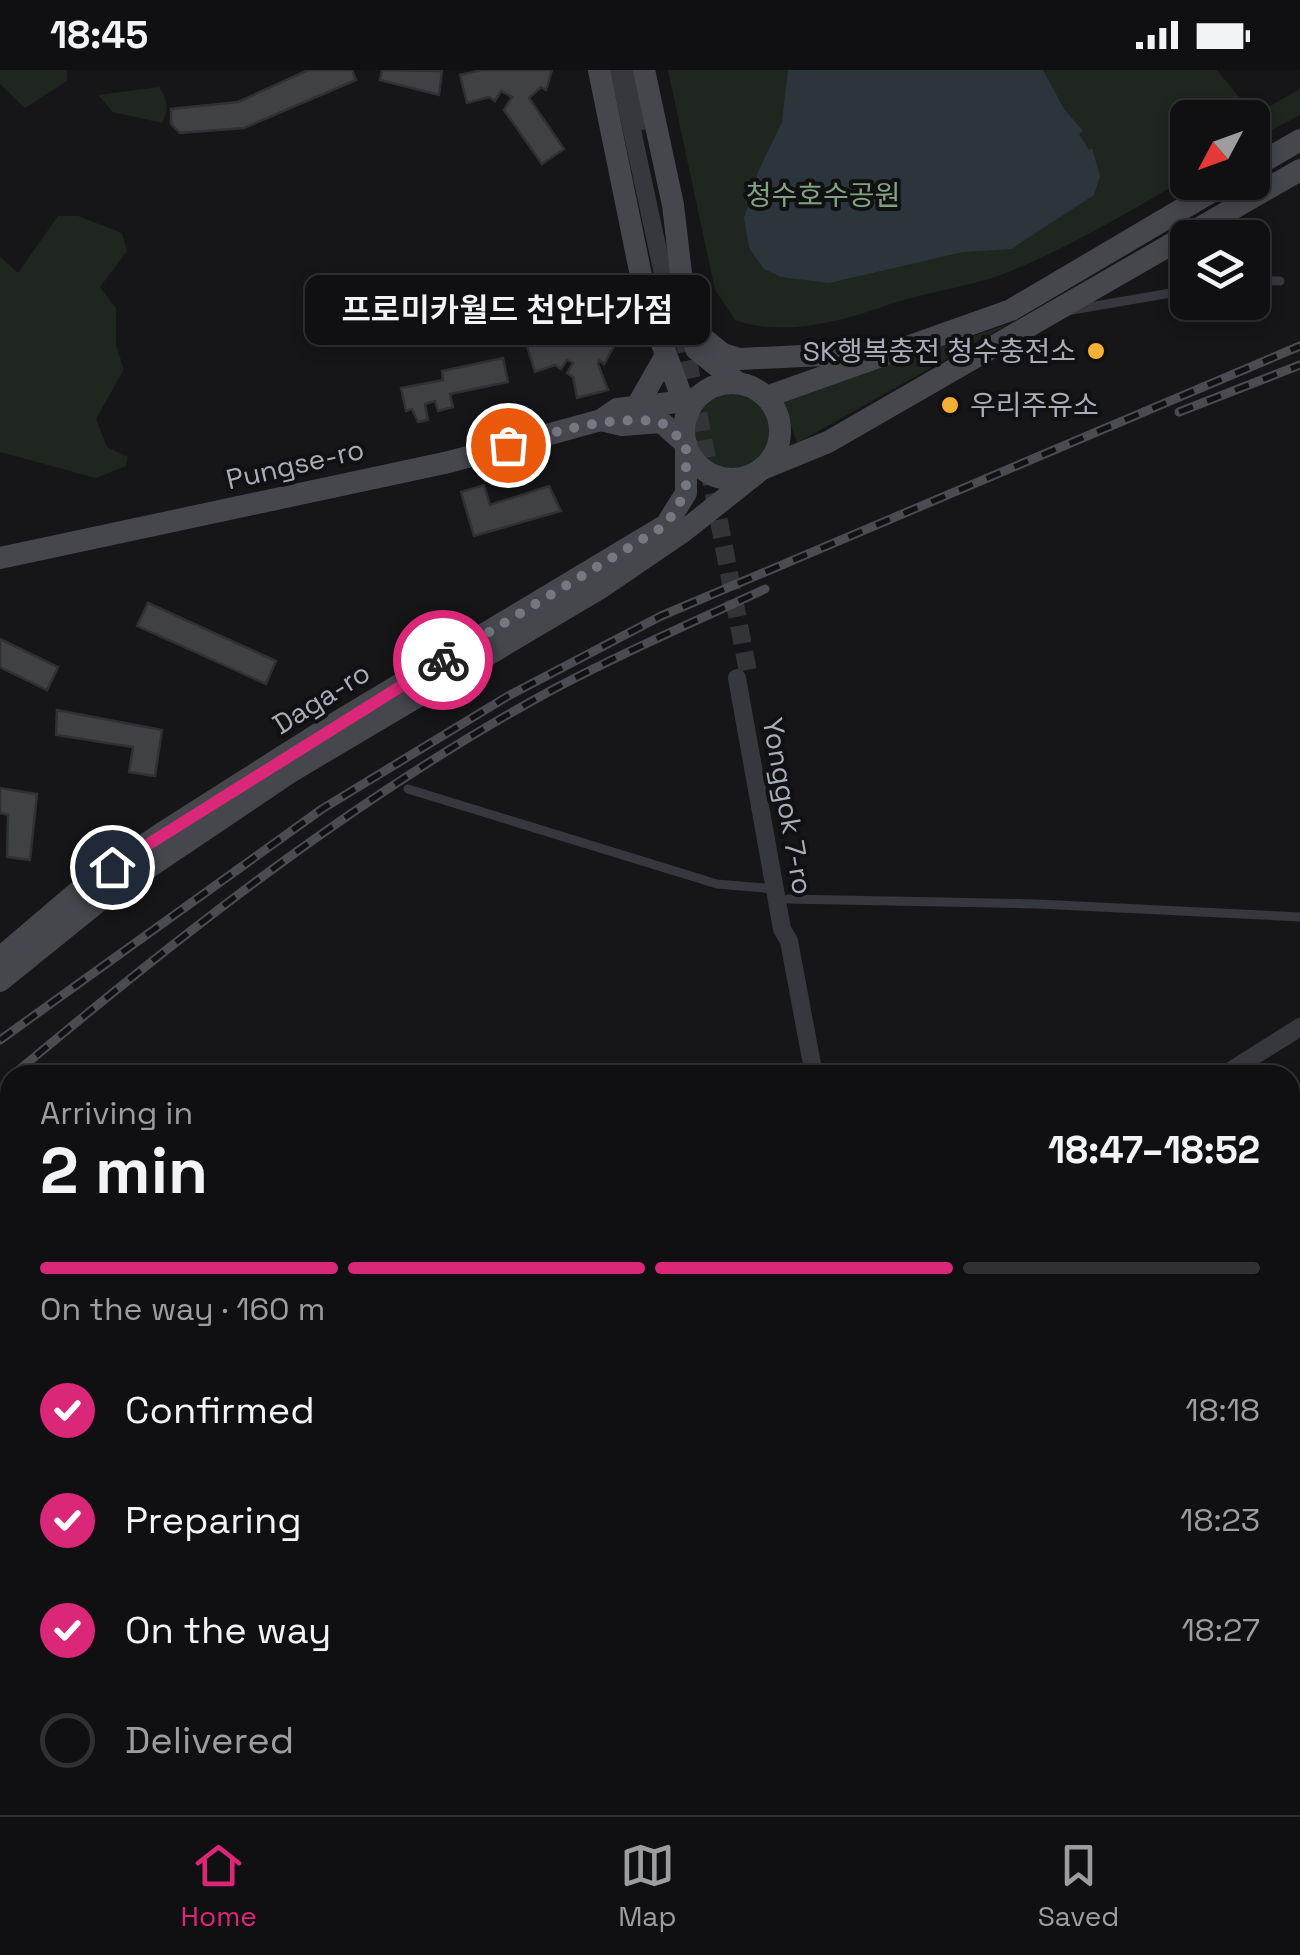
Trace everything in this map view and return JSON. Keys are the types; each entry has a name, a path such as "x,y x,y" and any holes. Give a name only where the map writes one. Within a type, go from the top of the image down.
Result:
{"street":[{"path":"599,70 646,300 665,357 688,405 686,444 704,470 733,479 828,442"},
{"path":"619,70 681,311 665,317 646,300"},
{"path":"631,70 674,288 696,350 738,384 766,397 780,426 779,442 762,469"},
{"path":"644,70 673,205 674,288 710,346 739,359 884,352"},
{"path":"1270,158 1300,140"},
{"path":"684,531 828,442 1300,170"},
{"path":"766,397 1011,310 1197,200"},
{"path":"636,406 665,357"},
{"path":"688,405 707,390 738,384"},
{"name":"Pungse-ro","path":"0,558 449,462 601,420 618,409 688,405"},
{"name":"Pungse-ro","path":"601,420 622,424 661,422 686,444"},
{"name":"Daga-ro","path":"0,958 87,884 162,834 330,727 666,525 686,492 686,444"},
{"name":"Daga-ro","path":"0,981 99,901 292,771 602,587 684,531 762,469"},
{"name":"Yonggok 7-ro","path":"743,678 782,894 794,928 789,941 812,1065"},
{"path":"1240,1065 1300,1028"}],"lane":[{"path":"1270,280 1280,280"},
{"path":"1054,312 1170,293"},
{"path":"408,789 717,884 782,894 1300,917"}],"green space":[{"path":"0,70 67,70 67,81 25,108 0,84"},
{"name":"청수호수공원","path":"668,70 1217,70 1242,100 1170,100 1170,188 1056,251 995,277 849,317 791,327 735,320 715,290"},
{"path":"159,87 166,105 162,123 113,112 98,95"},
{"name":"청수호수공원","path":"1300,89 1300,115 1270,131 1270,106"},
{"path":"58,216 78,216 122,233 127,251 100,287 116,308 116,346 124,369 96,419 107,447 128,457 126,466 96,478 0,452 0,257 18,273"},
{"path":"1009,324 797,443 782,399"},
{"path":"731,391 746,394 759,403 768,416 768,446 759,459 746,468 731,471 716,468 703,459 694,446 691,431 694,416 703,403 716,394"}],"shaded area":[{"path":"788,70 1043,70 1064,109 1083,131 1079,134 1089,150 1092,148 1100,176 1094,195 1011,249 963,252 829,283 781,277 764,269 749,248 744,218 758,172 782,122"}],"building":[{"path":"308,70 352,70 356,80 244,128 180,133 171,124 171,109 238,102"},
{"path":"382,70 442,71 439,95 380,80"},
{"path":"482,70 552,70 546,90 541,87 529,98 564,149 542,164 504,110 512,97 501,91 495,101 489,97 467,103 460,75"},
{"path":"572,303 622,332 604,364 599,360 598,364 608,390 577,398 573,377 567,373 573,363 567,360 561,369 555,365 535,372 526,343 561,333 555,329"},
{"path":"503,358 508,382 450,394 453,407 438,411 435,401 425,404 428,420 418,422 412,409 406,411 401,388 443,380 442,371"},
{"path":"484,485 490,505 549,486 561,511 474,536 461,492"},
{"path":"148,603 276,661 266,684 137,626"},
{"path":"0,639 58,667 47,690 0,667"},
{"path":"57,710 162,730 155,776 129,772 133,747 56,735"},
{"path":"0,788 37,794 30,860 7,857 8,815 0,813"}],"tunnel":[{"path":"665,283 677,347"},
{"path":"683,334 749,677"}],"railway":[{"path":"0,1040 322,809 508,696 661,616 1300,346"},
{"path":"1179,412 1300,365"},
{"path":"25,1065 206,919 410,775 578,676 765,589"}],"way so far":[{"path":"443,660 666,525 686,492 686,444 661,422 622,424 601,420 508,445"}],"place":[{"name":"SK행복충전 청수충전소","path":"1096,351"},
{"name":"우리주유소","path":"950,405"},
{"name":"프로미카월드 천안다가점","path":"508,445"}],"route":[{"path":"112,867 330,727 443,660"}]}
